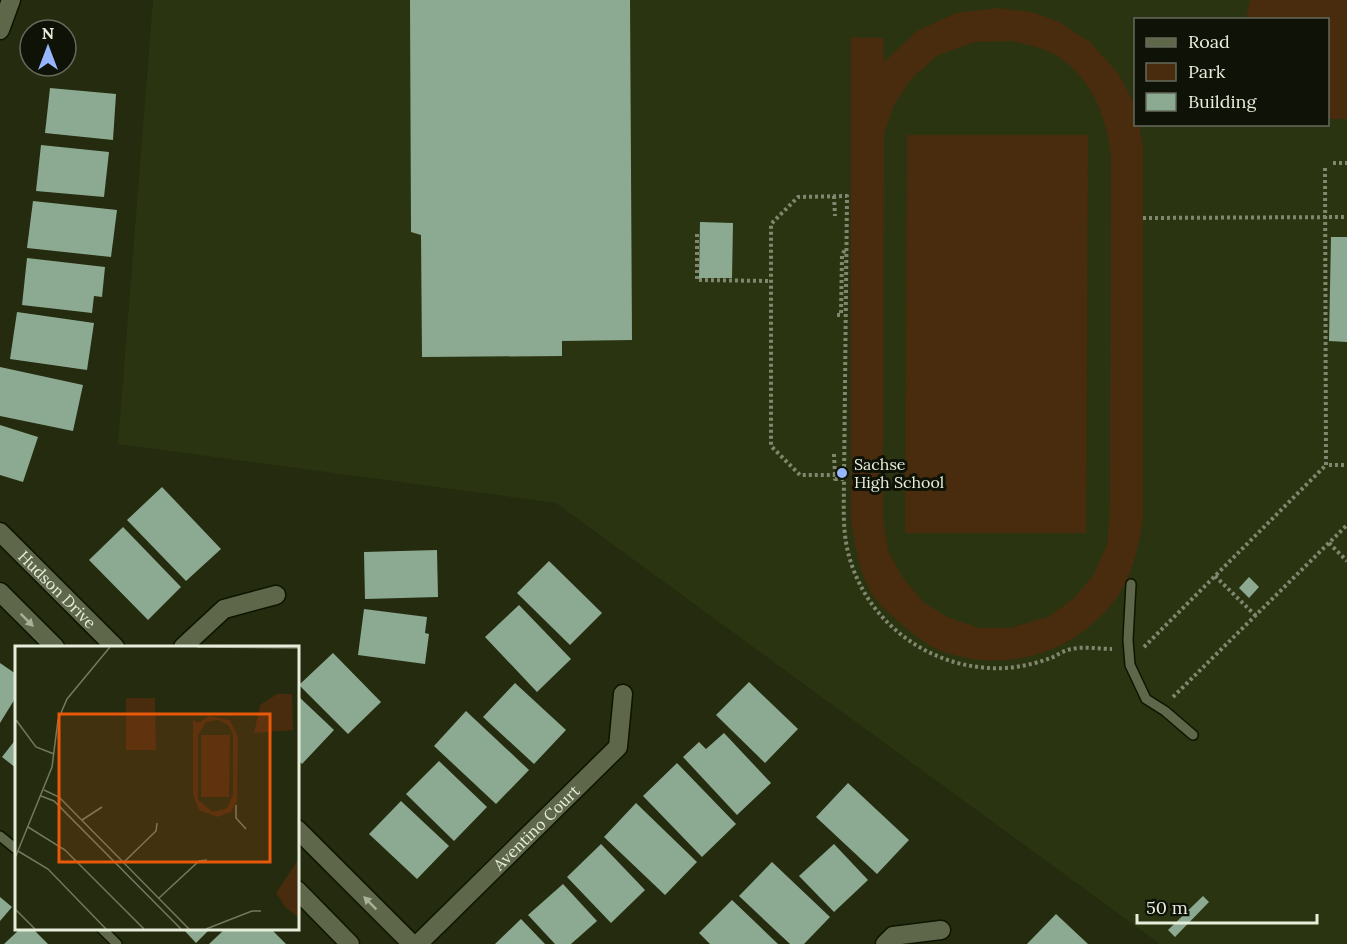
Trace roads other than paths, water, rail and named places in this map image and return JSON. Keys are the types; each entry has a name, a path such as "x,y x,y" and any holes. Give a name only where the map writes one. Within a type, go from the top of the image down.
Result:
{"street":[{"path":"0,30 11,0"},
{"name":"Hudson Drive","path":"0,532 114,646"},
{"path":"0,592 54,646"},
{"path":"184,646 224,609 276,596"},
{"name":"Aventino Court","path":"418,944 618,747 623,694"},
{"path":"298,830 411,944"},
{"path":"298,891 351,944"},
{"path":"885,944 893,936 941,930"}],"lane":[{"path":"1131,584 1130,665 1146,699 1193,735"},
{"path":"0,836 15,848"},
{"path":"102,929 117,944"}],"place":[{"name":"Sachse High School","path":"842,473"}]}
